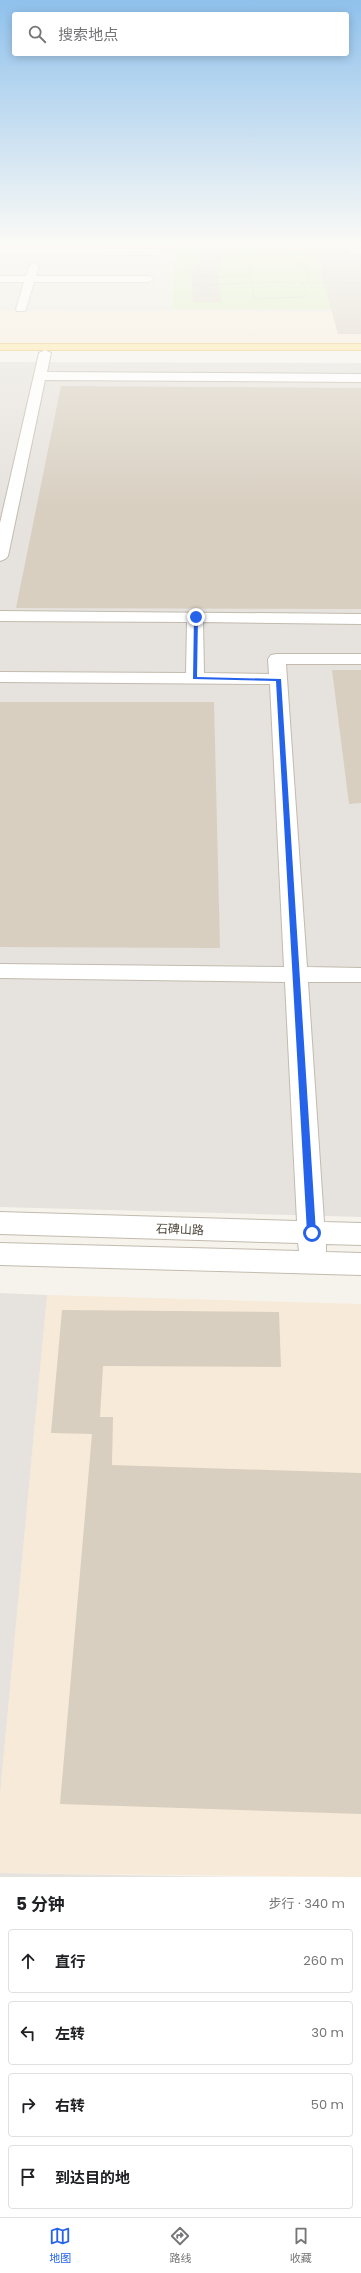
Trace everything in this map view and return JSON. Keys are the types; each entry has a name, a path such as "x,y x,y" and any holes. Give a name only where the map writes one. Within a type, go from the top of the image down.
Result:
{"main road":[{"path":"0,347 361,347"},
{"path":"0,353 361,353"}],"street":[{"path":"0,556 46,353"},
{"path":"40,376 361,378"},
{"path":"0,616 361,619"},
{"path":"195,678 196,617"},
{"path":"313,1263 277,658 361,659"},
{"path":"0,677 278,679"},
{"path":"0,970 361,975"},
{"name":"石碑山路","path":"0,1223 361,1234"},
{"path":"0,1254 361,1264"}],"shaded area":[{"path":"0,332 361,332 361,346 0,345"},
{"path":"0,362 361,363 361,1217 0,1207"},
{"path":"0,1293 47,1295 0,1794"},
{"path":"47,1295 361,1304 361,1877 0,1873 0,1794"},
{"path":"0,1873 234,1877 0,1877"}],"building":[{"path":"337,332 361,332 361,334 338,334"},
{"path":"61,386 361,388 361,609 16,608"},
{"path":"332,670 361,670 361,803 349,804"},
{"path":"0,702 214,702 220,948 0,947"},
{"path":"62,1310 279,1312 281,1367 103,1366 100,1417 113,1417 112,1465 361,1473 361,1814 60,1804 92,1434 51,1433"}],"route":[{"path":"196,617 195,678 278,679 312,1233"}]}
